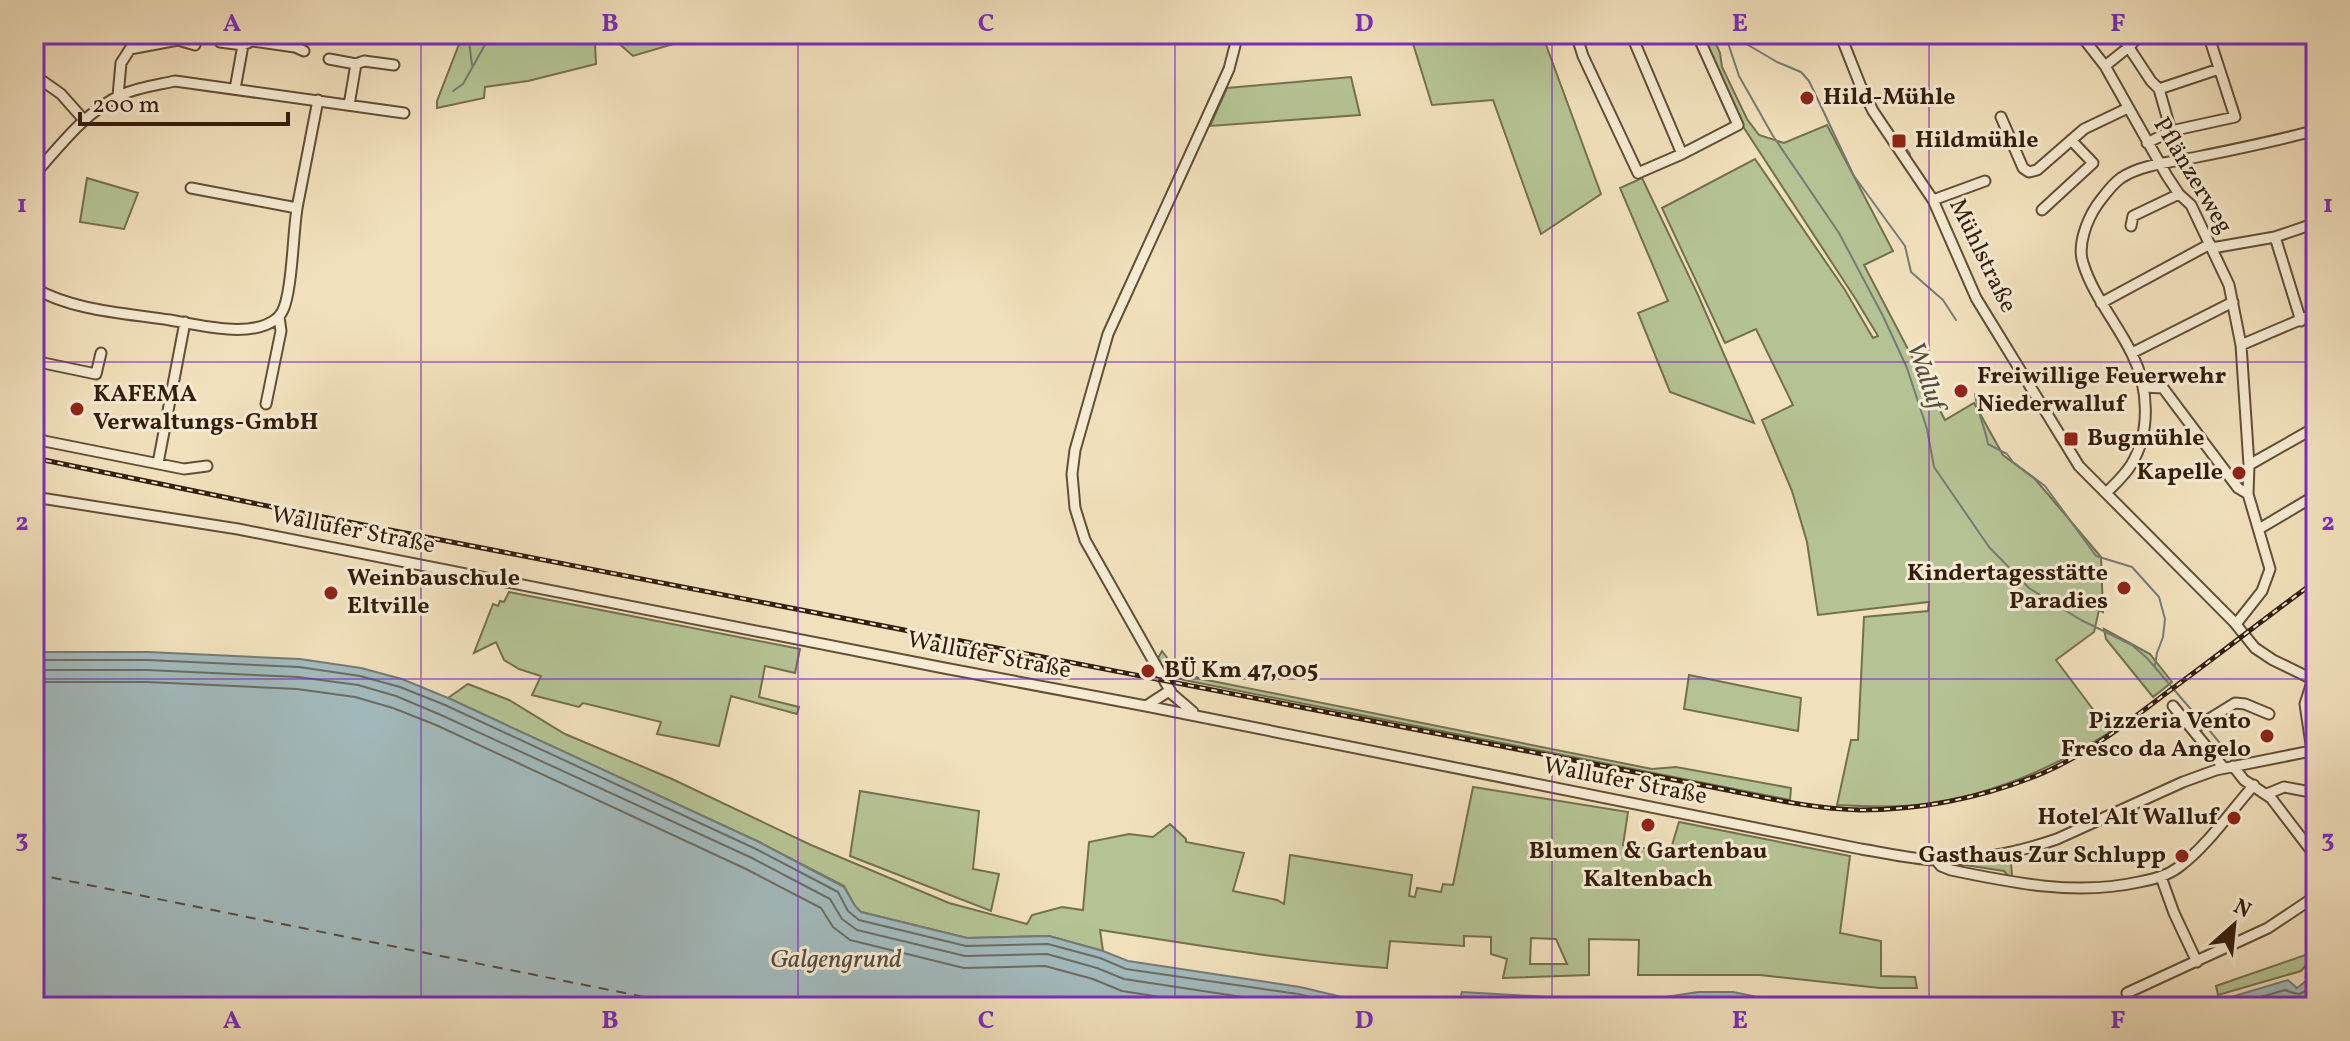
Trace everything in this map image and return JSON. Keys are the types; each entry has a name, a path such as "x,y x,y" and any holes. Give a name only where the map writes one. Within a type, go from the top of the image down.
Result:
{"street":[{"path":"1199,716 1168,691 1085,540 1075,508 1072,474 1075,450 1103,347 1229,69 1238,34"},
{"path":"1576,34 1583,56 1638,173 1738,125 1697,34"},
{"path":"1631,34 1682,154"},
{"name":"Mühlstraße","path":"1840,34 1873,111 1933,200 1976,298 2079,466 2236,624 2255,648 2273,660 2314,675"},
{"name":"Pflänzerweg","path":"2080,34 2105,66 2179,194 2191,205 2229,285 2241,345 2248,494 2270,569 2262,591 2236,624"},
{"path":"2120,34 2159,89 2171,131"},
{"path":"2105,66 2140,34"},
{"path":"2147,143 2171,131 2235,117 2208,34"},
{"path":"118,96 121,63 130,49 178,40 195,45"},
{"path":"220,42 243,45 252,41 304,51"},
{"path":"235,89 243,45"},
{"path":"329,59 356,64 364,61 394,65"},
{"path":"349,105 356,64"},
{"path":"2159,89 2219,69"},
{"path":"34,75 61,94 84,120"},
{"path":"34,175 84,120 118,96 140,87 175,81 404,113"},
{"path":"266,404 281,331 279,317 289,290 297,208 318,100"},
{"path":"2001,117 2022,166 2029,172 2037,170 2093,124 2128,108"},
{"path":"2107,492 2130,467 2140,445 2145,422 2144,387 2132,353 2101,303 2082,262 2084,234 2090,215 2106,192 2122,177 2161,164 2316,130"},
{"path":"2042,210 2093,163 2071,140"},
{"path":"1933,200 1985,181"},
{"path":"191,188 297,208"},
{"path":"2131,226 2133,216 2179,194"},
{"path":"2101,303 2211,246 2275,237 2316,223"},
{"path":"2275,237 2301,321"},
{"path":"34,288 58,299 89,307 244,330 260,327 279,317"},
{"path":"2132,353 2233,302"},
{"path":"2241,345 2316,313"},
{"path":"158,463 185,322"},
{"path":"34,361 96,374 101,353"},
{"path":"2144,387 2163,388 2238,488 2248,494"},
{"path":"2249,465 2316,427"},
{"path":"34,439 184,469 207,466"},
{"path":"2259,529 2316,495"},
{"name":"Wallufer Straße","path":"34,497 238,529 1199,716 1861,849 1936,860"},
{"path":"2316,619 2312,623 2316,635"},
{"path":"1936,860 1996,854 2035,846 2183,782 2228,767 2314,751 2305,704 2314,675"},
{"path":"1146,706 1168,691"},
{"path":"1168,691 1168,710"},
{"path":"2199,724 2235,703 2269,714"},
{"path":"2173,706 2199,724 2228,767 2267,794 2316,857"},
{"path":"1936,860 1951,870 2043,887 2113,888 2161,877 2182,865 2254,785"},
{"path":"2267,794 2282,787 2316,793"},
{"path":"2161,877 2197,962"},
{"path":"2127,993 2268,928 2316,896"}],"green space":[{"path":"463,34 582,34 582,43 595,44 596,64 528,81 485,87 484,98 437,108"},
{"path":"608,34 707,34 633,56"},
{"path":"1410,34 1542,34 1601,194 1541,234 1493,100 1432,105"},
{"path":"1702,34 1712,34 1722,67 1747,119 1759,135 1784,143 1827,125 1893,251 1864,265 1945,420 1974,403 2003,455 2035,479 2101,557 2103,612 2099,610 2094,632 2056,660 2110,732 2065,758 1994,788 1943,801 1897,806 1837,805 1851,740 1858,740 1864,617 1928,611 1929,602 1818,615 1807,542 1792,491 1762,420 1793,405 1756,329 1725,343 1662,208 1755,159 1845,290 1873,338 1878,336 1744,128"},
{"path":"1351,77 1360,115 1210,126 1227,88"},
{"path":"87,178 138,193 124,229 80,222"},
{"path":"1642,178 1754,423 1670,392 1638,313 1668,301 1620,188"},
{"path":"509,592 800,649 795,673 765,666 759,697 799,707 797,714 731,696 719,746 657,734 661,722 583,703 579,707 532,695 541,676 504,660 496,642 474,653 493,604 498,606 500,601 504,602"},
{"path":"2104,629 2150,654 2172,682 2153,697 2106,639"},
{"path":"1162,651 1177,671 1202,679 1652,769 1676,767 1791,788 1790,800 1184,680 1165,674 1157,660"},
{"path":"1689,675 1801,698 1798,731 1684,709"},
{"path":"468,684 509,700 565,734 672,779 811,845 949,903 1027,924 1032,915 1062,907 1083,910 1089,842 1129,834 1153,837 1170,824 1186,842 1244,853 1233,891 1284,904 1290,855 1412,875 1409,896 1415,897 1417,888 1441,892 1443,884 1453,885 1473,787 1628,812 1623,845 1670,852 1679,822 1850,856 1840,933 1881,941 1881,976 1915,977 1917,988 1880,988 1760,975 1638,975 1639,940 1589,939 1589,975 1503,978 1507,959 1491,954 1491,937 1464,936 1464,946 1390,941 1387,968 1279,957 1100,930 1103,951 1049,936 967,938 861,912 844,886 759,842 448,698","holes":["1531,938 1556,939 1567,964 1530,964"]},
{"path":"860,791 979,811 973,869 999,874 991,911 850,856"},
{"path":"2008,859 2012,876 2009,877 2004,871 1948,865 1978,864"},
{"path":"2311,953 2312,958 2301,971 2218,995 2216,986"}],"water":[{"name":"Galgengrund","path":"34,652 148,652 300,659 361,668 402,679 448,698 759,842 844,887 861,912 967,938 1049,936 1128,961 1300,987 1384,1007 34,1007"},
{"path":"2316,973 2316,1007 2184,1007 2211,1003 2288,980 2297,988"},
{"path":"1462,992 1633,1002 1698,992 1733,992 1808,1007 1457,1007"}],"waterway":[{"path":"453,91 463,84 491,34"},
{"name":"Walluf","path":"1725,34 1739,76 1773,136 1839,233 1883,316 1907,368 1927,429 1934,467 1989,547 2029,588 2081,620 2132,645 2200,720"},
{"name":"Walluf","path":"1734,34 1777,62 1801,72 1809,81 1854,176 1905,246 1911,272 1943,300 1956,320"},
{"path":"1847,34 1854,58"},
{"path":"466,35 472,65"},
{"path":"1891,131 1910,154"},
{"name":"Walluf","path":"1975,394 1988,444 2007,454 2045,486 2096,556 2132,567 2159,597 2165,619 2155,665"},
{"name":"Walluf","path":"2205,725 2228,753"}],"ferry route":[{"path":"34,874 694,1007"}],"railway":[{"path":"34,458 1773,799 1860,810 1907,808 1953,800 1999,789 2059,765 2121,727 2316,581"}],"place":[{"name":"Hild-Mühle","path":"1807,98"},
{"name":"Hildmühle","path":"1899,141"},
{"name":"Freiwillige Feuerwehr Niederwalluf","path":"1961,391"},
{"name":"KAFEMA Verwaltungs-GmbH","path":"77,409"},
{"name":"Bugmühle","path":"2071,439"},
{"name":"Kapelle","path":"2239,473"},
{"name":"Kindertagesstätte Paradies","path":"2124,588"},
{"name":"Weinbauschule Eltville","path":"331,593"},
{"name":"BÜ Km 47,005","path":"1148,671"},
{"name":"Pizzeria Vento Fresco da Angelo","path":"2267,736"},
{"name":"Hotel Alt Walluf","path":"2234,818"},
{"name":"Blumen & Gartenbau Kaltenbach","path":"1648,825"},
{"name":"Gasthaus Zur Schlupp","path":"2182,856"}]}
